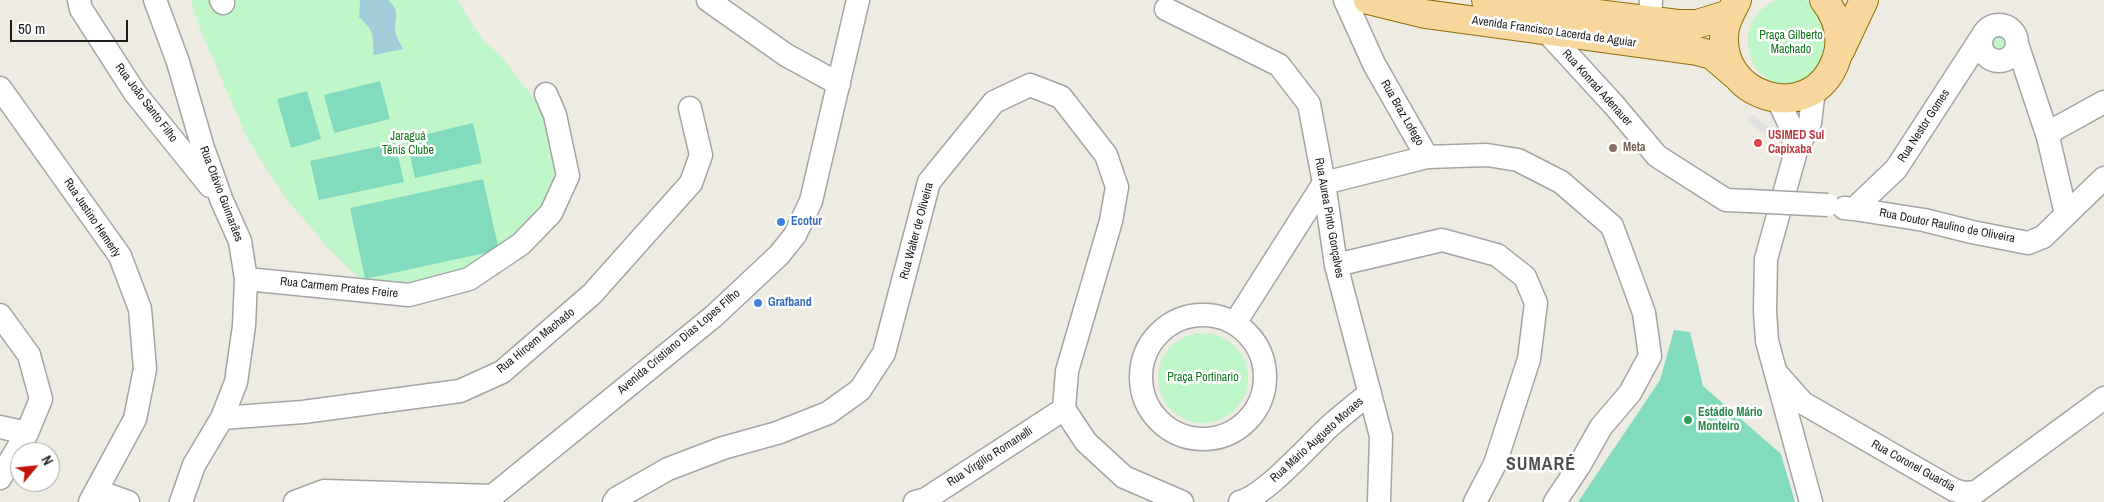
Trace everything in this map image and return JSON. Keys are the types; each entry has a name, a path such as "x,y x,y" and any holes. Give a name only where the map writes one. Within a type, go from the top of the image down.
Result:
{"main road":[{"name":"Avenida Francisco Lacerda de Aguiar","path":"1368,0 1425,14 1698,51 1712,55 1734,74"},
{"name":"Avenida Francisco Lacerda de Aguiar","path":"1486,0 1651,10 1678,24 1697,24 1734,7"},
{"path":"1824,0 1833,13 1839,29 1840,50"},
{"path":"1734,7 1725,28 1725,54 1734,74 1745,86 1784,99 1800,97 1814,90 1833,70 1840,50 1864,0"}],"street":[{"name":"Rua João Santo Filho","path":"79,0 81,9 136,93 222,201"},
{"name":"Rua Otávio Guimarães","path":"155,0 178,62 203,148 222,201 240,241 246,279 244,326 236,382 222,418 194,465 181,502"},
{"path":"708,0 786,55 839,84"},
{"name":"Avenida Cristiano Dias Lopes Filho","path":"488,499 714,316 779,255 795,235 811,201 858,0"},
{"name":"Rua Braz Lofego","path":"1324,183 1427,157 1374,64 1345,0"},
{"name":"Rua Aurea Pinto Gonçalves","path":"1166,9 1278,65 1309,104 1324,183 1336,265 1381,436 1379,502"},
{"name":"Rua Konrad Adenauer","path":"1546,31 1614,105 1657,156 1726,200 1828,205 1854,209"},
{"name":"Rua Nestor Gomes","path":"1854,209 1896,169 1981,38 1983,53 1994,61 2006,60 2011,57 2017,44 2048,137"},
{"name":"Rua Walter de Oliveira","path":"614,502 668,469 723,448 777,432 828,413 860,390 884,354 929,182 994,102 1030,85 1061,97 1106,155 1117,187 1111,221 1067,371 1064,410"},
{"name":"Rua Justino Hemerly","path":"0,88 120,256 140,309 144,369 135,419 94,496"},
{"path":"1811,502 1767,341 1765,311 1766,259 1796,151 1810,123 1814,90"},
{"name":"Rua Carmem Prates Freire","path":"246,279 409,295 469,279 521,244 551,213 568,176 555,115 546,94"},
{"path":"1777,98 1789,123 1796,151"},
{"path":"2066,214 2048,137 2055,129 2104,102"},
{"name":"Rua Hircem Machado","path":"222,418 303,412 460,391 502,372 592,294 691,184 701,155 690,108"},
{"path":"1427,157 1487,155 1518,160 1561,182 1612,226 1628,269 1644,313 1650,356 1630,393 1601,426 1579,466 1555,502"},
{"name":"Rua Doutor Raulino de Oliveira","path":"1854,209 1924,220 1972,232 2028,242 2044,237 2104,178"},
{"path":"1235,323 1324,183"},
{"path":"1336,265 1442,240 1497,255 1525,277 1536,303 1529,359 1495,464 1475,502"},
{"path":"1195,314 1216,315 1235,323 1251,337 1261,355 1265,375 1263,396 1253,414 1238,429 1220,437 1200,440 1179,435 1162,424 1148,408 1141,389 1140,368 1146,348 1159,332 1175,320 1195,314"},
{"path":"0,315 29,355 41,399 27,433 0,478"},
{"name":"Rua Coronel Guardia","path":"1776,373 1803,403 1954,490 1965,493 1976,492 2104,398"},
{"name":"Rua Mário Augusto Moraes","path":"1240,502 1249,500 1273,480 1370,392"},
{"path":"1064,410 1086,442 1124,477 1182,502"},
{"name":"Rua Virgilio Romanelli","path":"923,501 1064,410"},
{"path":"0,427 27,433"},
{"path":"295,502 324,491 488,499"},
{"path":"94,496 128,502"}],"green space":[{"name":"Jaraguá Tênis Clube","path":"191,0 457,0 482,39 502,57 536,101 549,129 557,177 548,198 521,232 461,271 411,285 365,284 329,249 285,197 248,140 200,29"},
{"name":"Praça Gilberto Machado","path":"1777,0 1804,0 1820,8 1834,50 1806,83 1782,85 1771,81 1762,75 1750,56 1748,34 1752,23 1762,9"},
{"path":"2000,31 2008,35 2012,43 2008,51 2000,55 1992,51 1988,43 1992,35"},
{"path":"380,81 390,119 334,133 324,95"},
{"path":"307,91 321,139 291,148 277,99"},
{"path":"473,123 482,163 415,178 406,139"},
{"path":"395,143 404,182 319,200 310,161"},
{"path":"483,179 499,250 365,279 350,208"},
{"name":"Estádio Mário Monteiro","path":"1674,330 1690,332 1703,386 1781,454 1795,502 1578,502 1660,380"},
{"name":"Praça Portinario","path":"1203,333 1220,337 1235,346 1244,361 1248,378 1244,395 1235,410 1220,419 1203,423 1186,419 1171,410 1162,395 1158,378 1162,361 1171,346 1186,337"}],"shaded area":[{"path":"1752,114 1773,130 1768,137 1746,121"}],"water":[{"path":"360,0 388,0 395,9 396,34 403,49 374,55 371,31 359,17"}],"place":[{"name":"USIMED Sul Capixaba","path":"1758,143"},
{"name":"Meta","path":"1613,148"},
{"name":"Ecotur","path":"781,222"},
{"name":"Grafband","path":"758,303"},
{"name":"Estádio Mário Monteiro","path":"1688,420"}],"district":[{"name":"SUMARÉ","path":"1541,465"}]}
